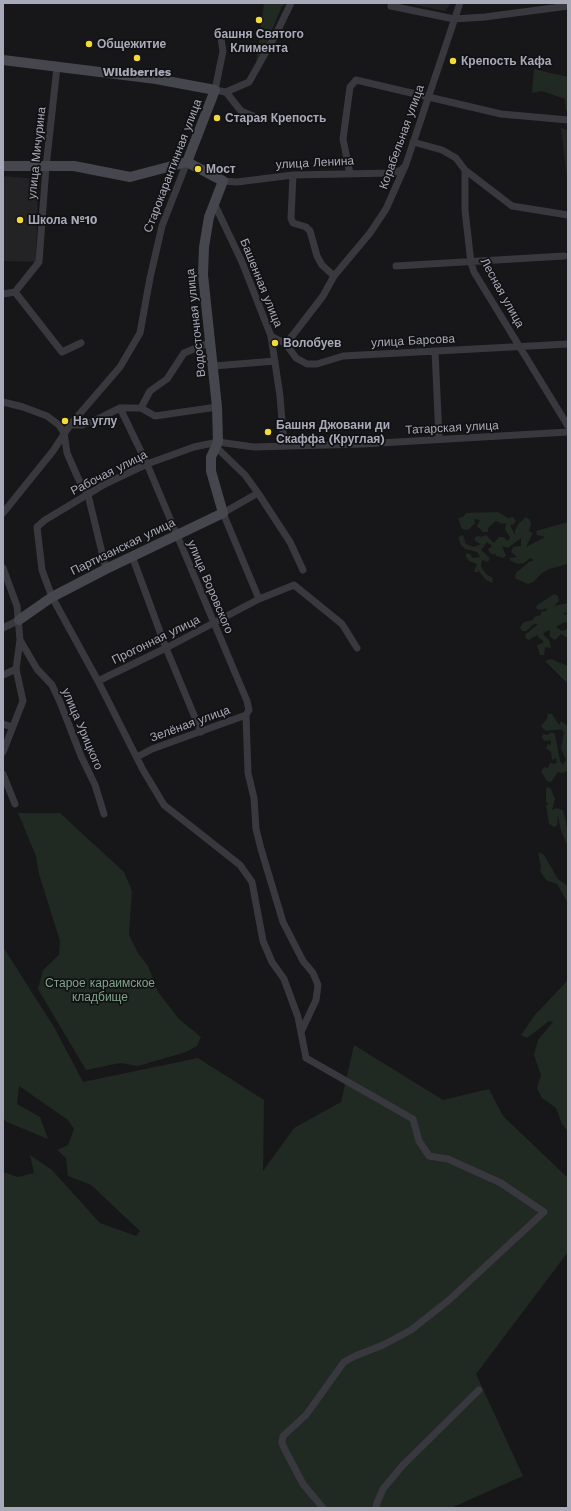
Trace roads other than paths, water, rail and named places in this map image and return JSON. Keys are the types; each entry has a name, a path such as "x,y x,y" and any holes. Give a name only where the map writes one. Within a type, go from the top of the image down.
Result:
{"street":[{"path":"3,60 156,79 226,92 249,82 276,34 291,3"},
{"name":"Корабельная улица","path":"286,344 323,296 334,276 370,233 386,209 406,164 460,3"},
{"path":"391,6 454,19 485,17 568,6"},
{"name":"Старокарантинная улица","path":"3,513 54,451 70,425 120,367 140,332 162,226 215,90 223,50 220,32"},
{"name":"улица Мичурина","path":"15,292 39,262 46,167 57,67"},
{"path":"350,174 343,139 350,87 356,80 501,114 568,120"},
{"path":"226,92 241,112 262,120"},
{"path":"413,142 442,150 456,158 465,170 512,206 568,215"},
{"path":"3,166 74,166 130,177 187,162 207,174 223,181"},
{"name":"улица Ленина","path":"223,181 237,182 293,175 392,173 401,170 406,164"},
{"name":"Лесная улица","path":"465,170 465,210 471,263 474,272 568,426"},
{"path":"293,175 291,218 293,223 306,227 310,231 317,256 322,265 334,276"},
{"name":"Водосточная улица","path":"223,181 209,217 204,247 202,275 214,366 217,407 217,444 211,457 211,472 223,513"},
{"name":"Башенная улица","path":"214,203 242,262 271,336 280,396 284,446"},
{"path":"396,266 471,263 564,256"},
{"path":"3,294 15,292 62,352 80,343"},
{"name":"улица Барсова","path":"271,336 286,344 296,358 306,364 317,364 343,356 568,344"},
{"path":"141,408 150,391 168,380 184,354 211,342"},
{"path":"435,351 439,438"},
{"path":"214,366 275,361"},
{"path":"3,402 23,407 47,416 59,425 64,433 67,453 78,478 88,495 106,569"},
{"path":"70,425 82,425 94,421 120,408 141,408 155,416 217,407"},
{"name":"улица Воровского","path":"120,408 147,464 247,701 248,773 254,798 256,829 283,922 303,961 313,973 318,985 316,1000 301,1032"},
{"name":"Татарская улица","path":"217,444 254,447 363,444 439,438 568,432"},
{"path":"217,444 244,474 258,493 290,542 303,570"},
{"name":"Рабочая улица","path":"52,597 42,570 37,527 45,520 105,484 147,464 194,447 217,444"},
{"name":"Партизанская улица","path":"3,628 19,620 52,597 132,556 223,513 258,493"},
{"path":"223,513 259,599"},
{"path":"132,556 166,648 201,732"},
{"name":"улица Урицкого","path":"3,568 17,606 20,640 37,669 52,685 81,756 95,785 104,814"},
{"name":"Прогонная улица","path":"98,681 214,624 259,599 294,585 342,624 357,648"},
{"path":"52,597 164,805 240,865 252,882 263,941 272,962 284,980 301,1032 306,1058 413,1119 419,1142 429,1156 448,1159 501,1183 544,1212 449,1300 411,1330 383,1346 355,1356 344,1362 306,1415 283,1436 282,1443 303,1484 323,1508"},
{"path":"3,752 23,701 16,669 20,640"},
{"path":"3,675 16,669"},
{"name":"Зелёная улица","path":"137,757 152,749 201,732 247,712"},
{"path":"3,724 12,727"},
{"path":"3,774 15,804"},
{"path":"376,1508 376,1503 383,1489 403,1465 479,1390"}],"place":[{"name":"башня Святого Климента","path":"259,20"},
{"name":"Общежитие","path":"89,44"},
{"name":"Wildberries","path":"137,58"},
{"name":"Крепость Кафа","path":"453,61"},
{"name":"Старая Крепость","path":"217,118"},
{"name":"Мост","path":"198,169"},
{"name":"Школа №10","path":"20,220"},
{"name":"Волобуев","path":"275,343"},
{"name":"На углу","path":"65,421"},
{"name":"Башня Джовани ди Скаффа (Круглая)","path":"268,432"}],"park label":[{"name":"Старое караимское кладбище","path":"100,990"}]}
